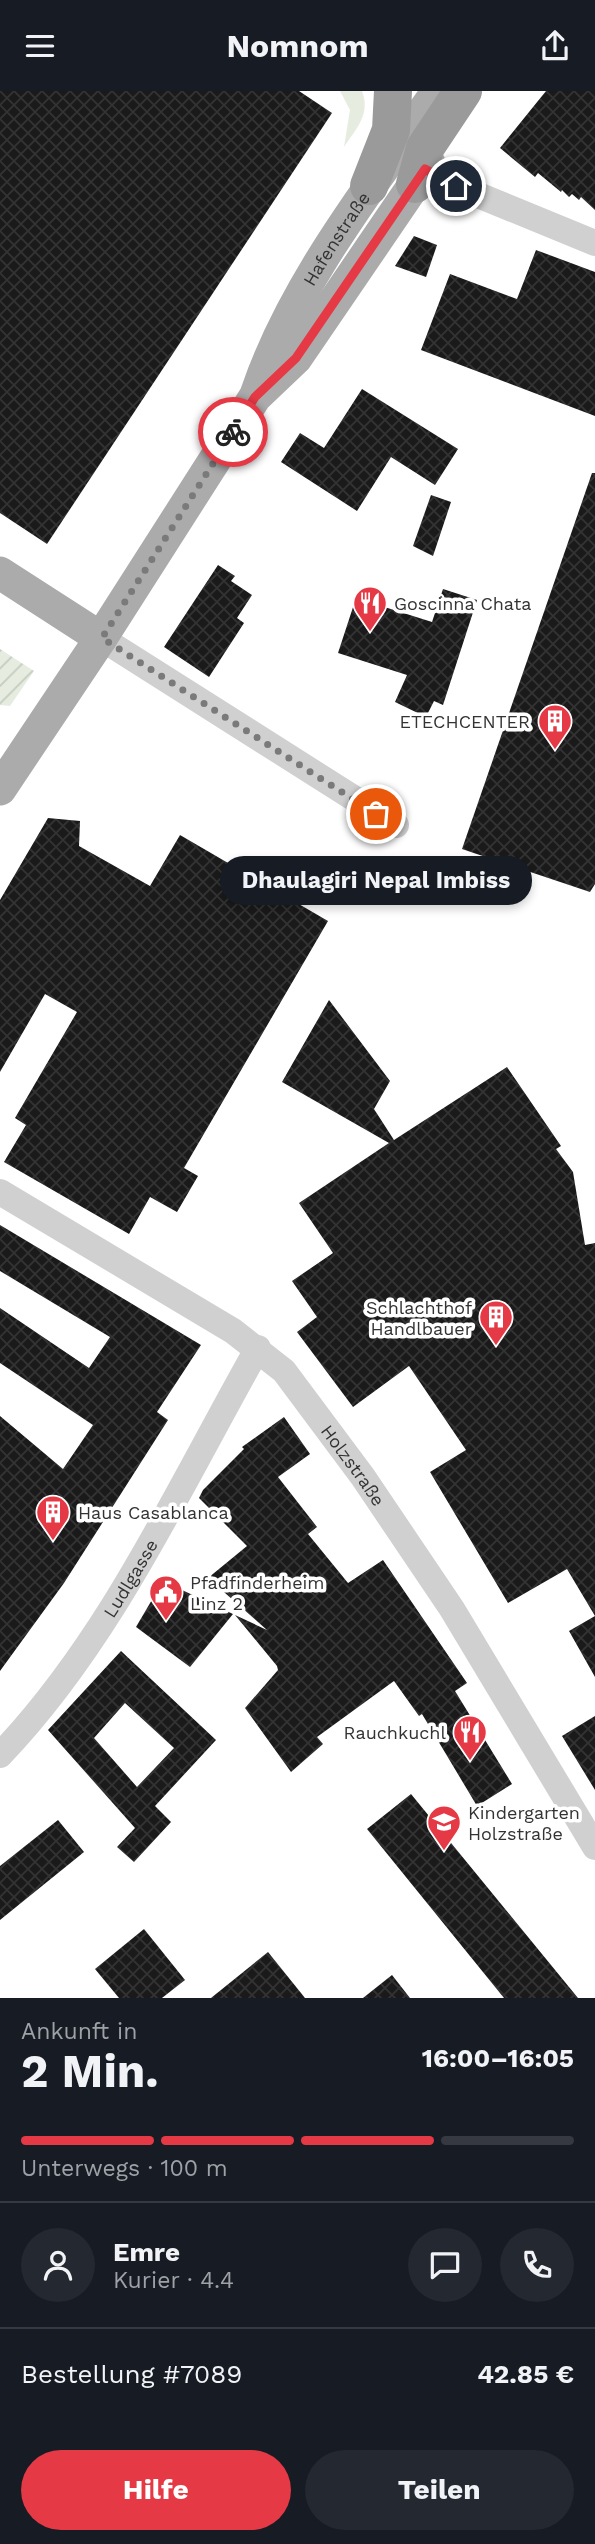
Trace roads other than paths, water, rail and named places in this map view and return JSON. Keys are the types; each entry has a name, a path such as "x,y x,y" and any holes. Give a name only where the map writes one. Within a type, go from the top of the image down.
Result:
{"highway":[{"path":"369,186 391,130 393,91"},
{"path":"420,176 425,148 463,91"}],"main road":[{"name":"Hafenstraße","path":"255,397 272,345 369,186 397,152 438,91"},
{"name":"Hafenstraße","path":"0,789 95,648 255,397 296,358 480,91"},
{"path":"0,573 95,648"}],"street":[{"path":"420,176 456,186 595,243"},
{"path":"95,648 396,825"},
{"name":"Holzstraße","path":"0,1192 258,1348 284,1371 310,1402 412,1549 491,1671 595,1847"},
{"name":"Ludlgasse","path":"0,1755 55,1690 102,1624 258,1348"}],"place":[{"name":"Goscinna Chata","path":"370,633"},
{"name":"ETECHCENTER","path":"555,751"},
{"name":"Dhaulagiri Nepal Imbiss","path":"376,814"},
{"name":"Schlachthof Handlbauer","path":"496,1347"},
{"name":"Haus Casablanca","path":"53,1542"},
{"name":"Pfadfinderheim Linz 2","path":"166,1622"},
{"name":"Rauchkuchl","path":"470,1762"},
{"name":"Kindergarten Holzstraße","path":"444,1852"}]}
